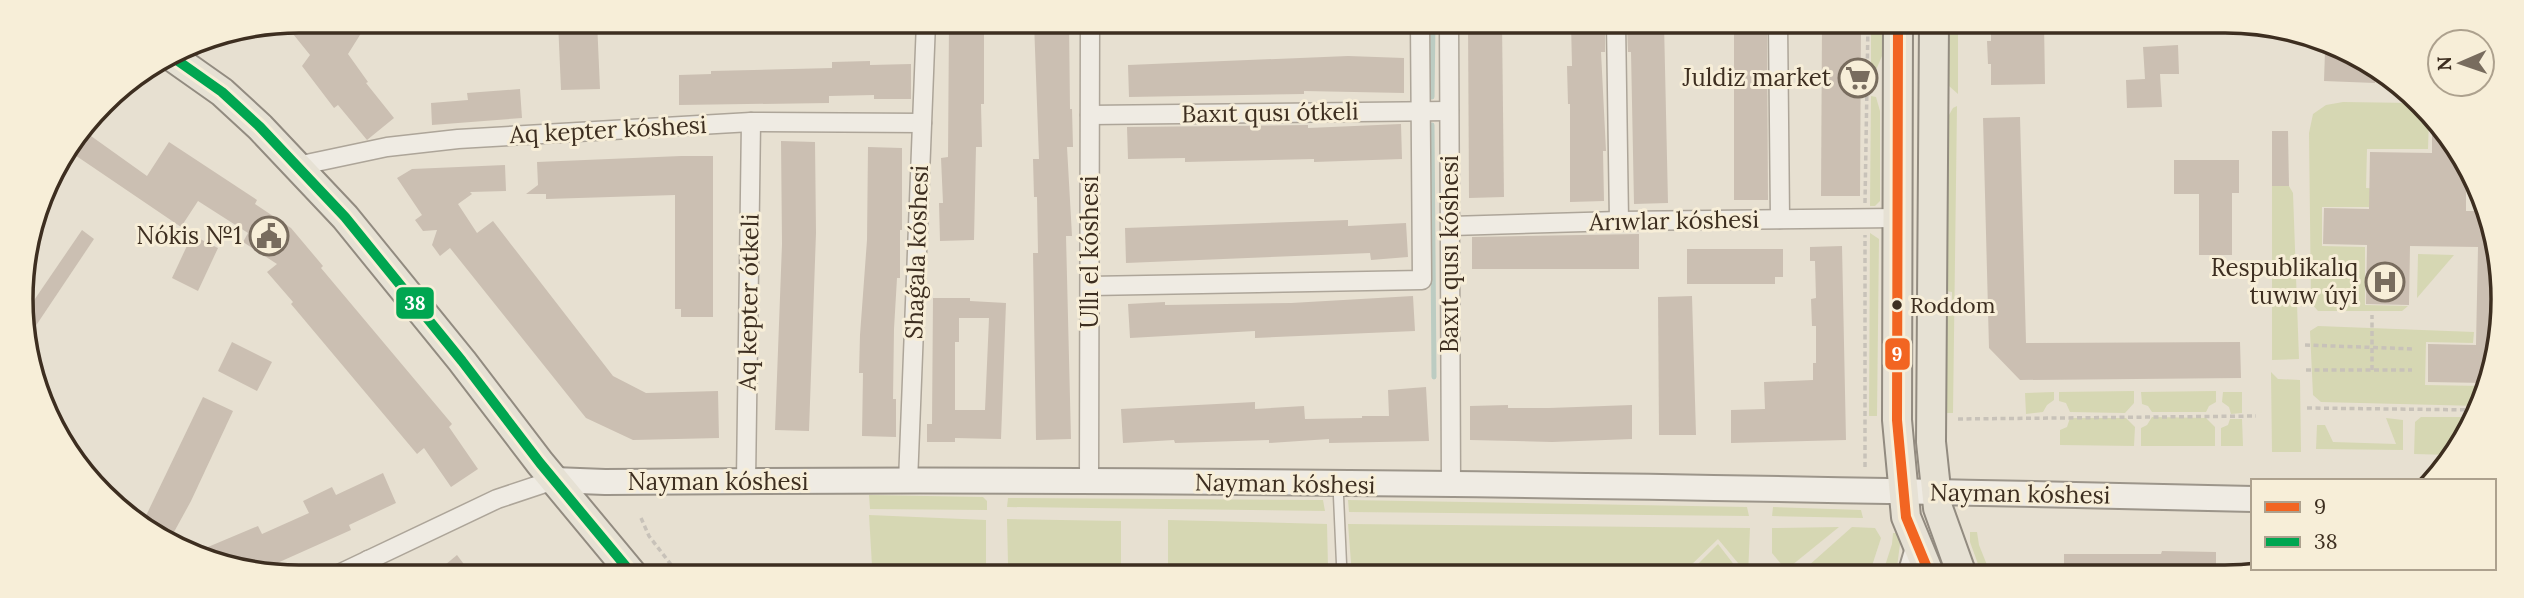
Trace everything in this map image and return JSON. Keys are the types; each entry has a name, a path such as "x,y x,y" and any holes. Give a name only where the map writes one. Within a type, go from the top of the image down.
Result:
{"main road":[{"path":"1898,33 1898,420 1903,491 1914,562 1948,540"},
{"path":"1934,33 1930,419 1934,492 1958,565"},
{"path":"179,62 222,92 345,217 625,565"},
{"name":"Nayman kóshesi","path":"554,480 1451,485 2251,499"}],"street":[{"name":"Shaǵala kóshesi","path":"908,482 926,33"},
{"name":"Ullı el kóshesi","path":"1089,481 1090,33"},
{"name":"Baxıt qusı kóshesi","path":"1090,286 1422,280 1420,33"},
{"name":"Baxıt qusı kóshesi","path":"1449,33 1451,485"},
{"path":"1616,33 1619,221"},
{"path":"1778,33 1780,219"},
{"name":"Baxıt qusı ótkeli","path":"1090,115 1450,111"},
{"name":"Aq kepter kóshesi","path":"297,166 387,147 458,139 751,122 922,123"},
{"name":"Aq kepter ótkeli","path":"746,481 751,122"},
{"name":"Arıwlar kóshesi","path":"1451,226 1897,218"},
{"name":"Nayman kóshesi","path":"358,565 497,499 554,480"},
{"path":"368,560 372,565"}],"lane":[{"path":"1338,484 1342,565"}],"path":[{"path":"1865,467 1868,33"},
{"path":"2372,315 2372,370"},
{"path":"2305,345 2414,349"},
{"path":"2305,370 2412,370"},
{"path":"2307,408 2467,410"},
{"path":"1958,419 2256,416"},
{"path":"641,518 649,536 671,565"}],"green space":[{"path":"1871,33 1882,33 1882,56 1876,70 1871,71"},
{"path":"1949,33 1958,33 1958,94 1949,86"},
{"path":"1871,96 1876,97 1880,111 1880,201 1875,206 1870,206"},
{"path":"2343,102 2404,103 2429,128 2428,149 2367,149 2366,188 2427,191 2427,207 2322,207 2322,246 2365,247 2365,305 2408,306 2402,311 2318,311 2311,303 2309,133 2313,114 2326,105"},
{"path":"1957,106 1953,413 1944,413 1945,316 1952,316 1952,292 1946,291 1949,115"},
{"path":"2272,186 2289,186 2293,193 2299,359 2272,360"},
{"path":"1870,233 1879,239 1877,416 1869,416"},
{"path":"2418,254 2454,255 2417,298"},
{"path":"2318,326 2474,332 2473,343 2426,342 2425,385 2476,386 2471,401 2469,406 2321,402 2313,395 2310,331"},
{"path":"2271,372 2278,379 2300,380 2301,452 2272,452"},
{"path":"2134,391 2134,403 2125,413 2070,412 2066,403 2059,401 2059,392"},
{"path":"2216,391 2216,402 2209,406 2206,412 2152,412 2148,406 2142,404 2141,392"},
{"path":"2054,392 2054,400 2043,412 2026,414 2025,393"},
{"path":"2223,392 2242,392 2242,413 2231,414 2229,407 2222,402"},
{"path":"2152,417 2206,418 2215,427 2215,446 2141,446 2141,428 2147,425"},
{"path":"2421,417 2463,417 2440,455 2414,454 2415,422"},
{"path":"2070,418 2126,418 2135,427 2134,446 2060,445 2060,430 2067,427"},
{"path":"2386,418 2403,420 2403,450 2316,449 2317,425 2325,425 2333,442 2396,444"},
{"path":"2230,419 2242,419 2243,446 2221,446 2221,428 2228,425"},
{"path":"869,495 983,497 987,501 987,510 870,509"},
{"path":"1008,498 1323,500 1325,511 1007,507"},
{"path":"1348,500 1747,507 1749,516 1349,512"},
{"path":"1773,507 1861,510 1863,518 1772,516"},
{"path":"869,515 986,520 986,565 872,565"},
{"path":"1007,519 1121,521 1121,565 1008,564"},
{"path":"1168,520 1327,524 1328,565 1168,565"},
{"path":"1348,524 1750,528 1748,565 1740,565 1718,539 1691,565 1351,565"},
{"path":"1839,527 1792,565 1782,565 1772,553 1772,528"},
{"path":"1852,527 1875,528 1881,538 1872,565 1809,565"},
{"path":"1970,532 1977,532 1987,565 1978,565 1970,542"},
{"path":"1893,533 1899,533 1897,565 1885,565"},
{"path":"1718,544 1734,565 1697,565"}],"building":[{"path":"293,33 361,33 348,54 368,82 366,83 394,118 367,140 338,105 334,108 302,66 310,55"},
{"path":"559,33 598,33 600,89 561,90"},
{"path":"949,33 984,33 982,147 976,147 974,240 940,241 939,203 943,203 941,158 948,157"},
{"path":"1034,33 1069,33 1073,147 1067,147 1072,236 1066,236 1071,439 1036,440 1033,253 1038,253 1033,159 1039,159"},
{"path":"1468,33 1502,33 1504,197 1469,198"},
{"path":"1571,33 1605,33 1605,52 1601,52 1606,151 1603,151 1604,201 1570,202 1570,104 1567,66 1572,66"},
{"path":"1627,33 1664,33 1668,203 1634,204 1631,52 1628,52"},
{"path":"1734,33 1767,33 1768,200 1734,200"},
{"path":"1822,33 1861,33 1860,196 1821,196"},
{"path":"1991,33 2044,33 2045,84 1991,85 1987,41 1991,41"},
{"path":"2178,45 2179,74 2160,74 2162,107 2127,108 2126,80 2145,79 2143,47"},
{"path":"2325,52 2373,78 2375,83 2324,81"},
{"path":"1348,56 1404,58 1404,93 1304,91 1304,94 1129,97 1128,65"},
{"path":"870,61 870,65 911,64 911,99 874,99 874,95 829,96 829,103 679,105 679,75 711,74 711,71 832,68 832,62"},
{"path":"520,89 522,118 432,125 431,103 468,100 467,93"},
{"path":"2020,117 2026,343 2240,342 2241,378 2020,380 1989,348 1983,118"},
{"path":"1401,124 1402,159 1185,162 1185,158 1128,159 1127,127 1308,125 1308,128"},
{"path":"2272,131 2288,131 2289,186 2272,186"},
{"path":"2432,132 2466,187 2466,211 2476,211 2486,247 2490,316 2486,351 2477,383 2428,382 2428,344 2476,345 2478,247 2410,246 2409,305 2366,304 2367,245 2323,244 2324,208 2369,209 2370,152 2432,153"},
{"path":"90,135 147,176 169,142 257,200 255,204 291,228 323,266 321,268 452,424 449,427 478,469 451,487 424,448 417,454 267,272 277,264 243,242 248,233 198,201 181,227 75,155"},
{"path":"781,141 815,142 816,233 809,431 775,430 782,244"},
{"path":"868,147 902,148 900,278 897,278 894,329 893,399 896,399 896,437 862,436 863,373 859,373 867,240"},
{"path":"713,156 713,317 681,317 681,309 675,309 675,195 546,199 546,194 526,194 538,185 537,162"},
{"path":"2174,160 2239,160 2239,193 2232,193 2232,255 2199,255 2199,194 2174,194"},
{"path":"505,165 506,191 470,192 472,194 458,204 477,233 493,221 613,376 646,393 718,391 719,438 633,440 586,418 450,248 440,256 432,245 437,230 423,231 415,220 422,215 397,178 412,169"},
{"path":"1348,220 1348,226 1406,223 1408,257 1371,260 1370,253 1126,263 1125,228"},
{"path":"82,230 94,239 35,327 33,302"},
{"path":"1639,234 1639,269 1472,269 1472,237"},
{"path":"192,235 218,248 198,291 172,278"},
{"path":"1842,246 1846,440 1731,443 1731,410 1765,409 1764,382 1813,380 1816,326 1812,326 1811,299 1816,298 1815,261 1810,261 1810,247"},
{"path":"1687,249 1783,249 1783,277 1775,277 1775,284 1687,284"},
{"path":"1413,296 1415,331 1255,338 1255,331 1130,338 1128,304 1291,303"},
{"path":"1692,296 1696,435 1659,435 1658,297"},
{"path":"933,298 970,298 970,301 1006,303 1001,439 955,438 955,442 927,442 927,424 932,424","holes":["959,318 989,318 985,410 955,410 955,342 959,342"]},
{"path":"232,342 272,362 257,391 218,371"},
{"path":"1426,387 1429,441 1329,443 1329,439 1269,443 1269,440 1175,443 1174,440 1123,443 1121,409 1255,402 1255,409 1304,406 1305,419 1362,418 1389,416 1388,390"},
{"path":"203,397 233,411 173,533 146,516"},
{"path":"1508,405 1508,408 1549,408 1632,405 1632,439 1552,442 1470,440 1470,406"},
{"path":"383,473 396,503 349,525 351,530 276,563 247,560 206,548 258,526 262,534 309,513 303,501 332,487 336,495"},
{"path":"2162,551 2216,552 2216,565 2064,565 2064,554 2161,554"},
{"path":"457,555 464,565 445,565"}],"waterway":[{"path":"1432,97 1433,33"},
{"path":"1432,125 1434,377"}],"transit line":[{"name":"9","path":"1898,33 1897,420 1906,517 1926,565"},
{"name":"38","path":"179,62 222,92 260,127 345,217 462,361 540,463 625,565"}],"place":[{"name":"Juldiz market","path":"1858,78"},
{"name":"Nókis №1","path":"269,236"},
{"name":"Respublikalıq tuwıw úyi","path":"2385,282"},
{"name":"Roddom","path":"1897,305"}]}
